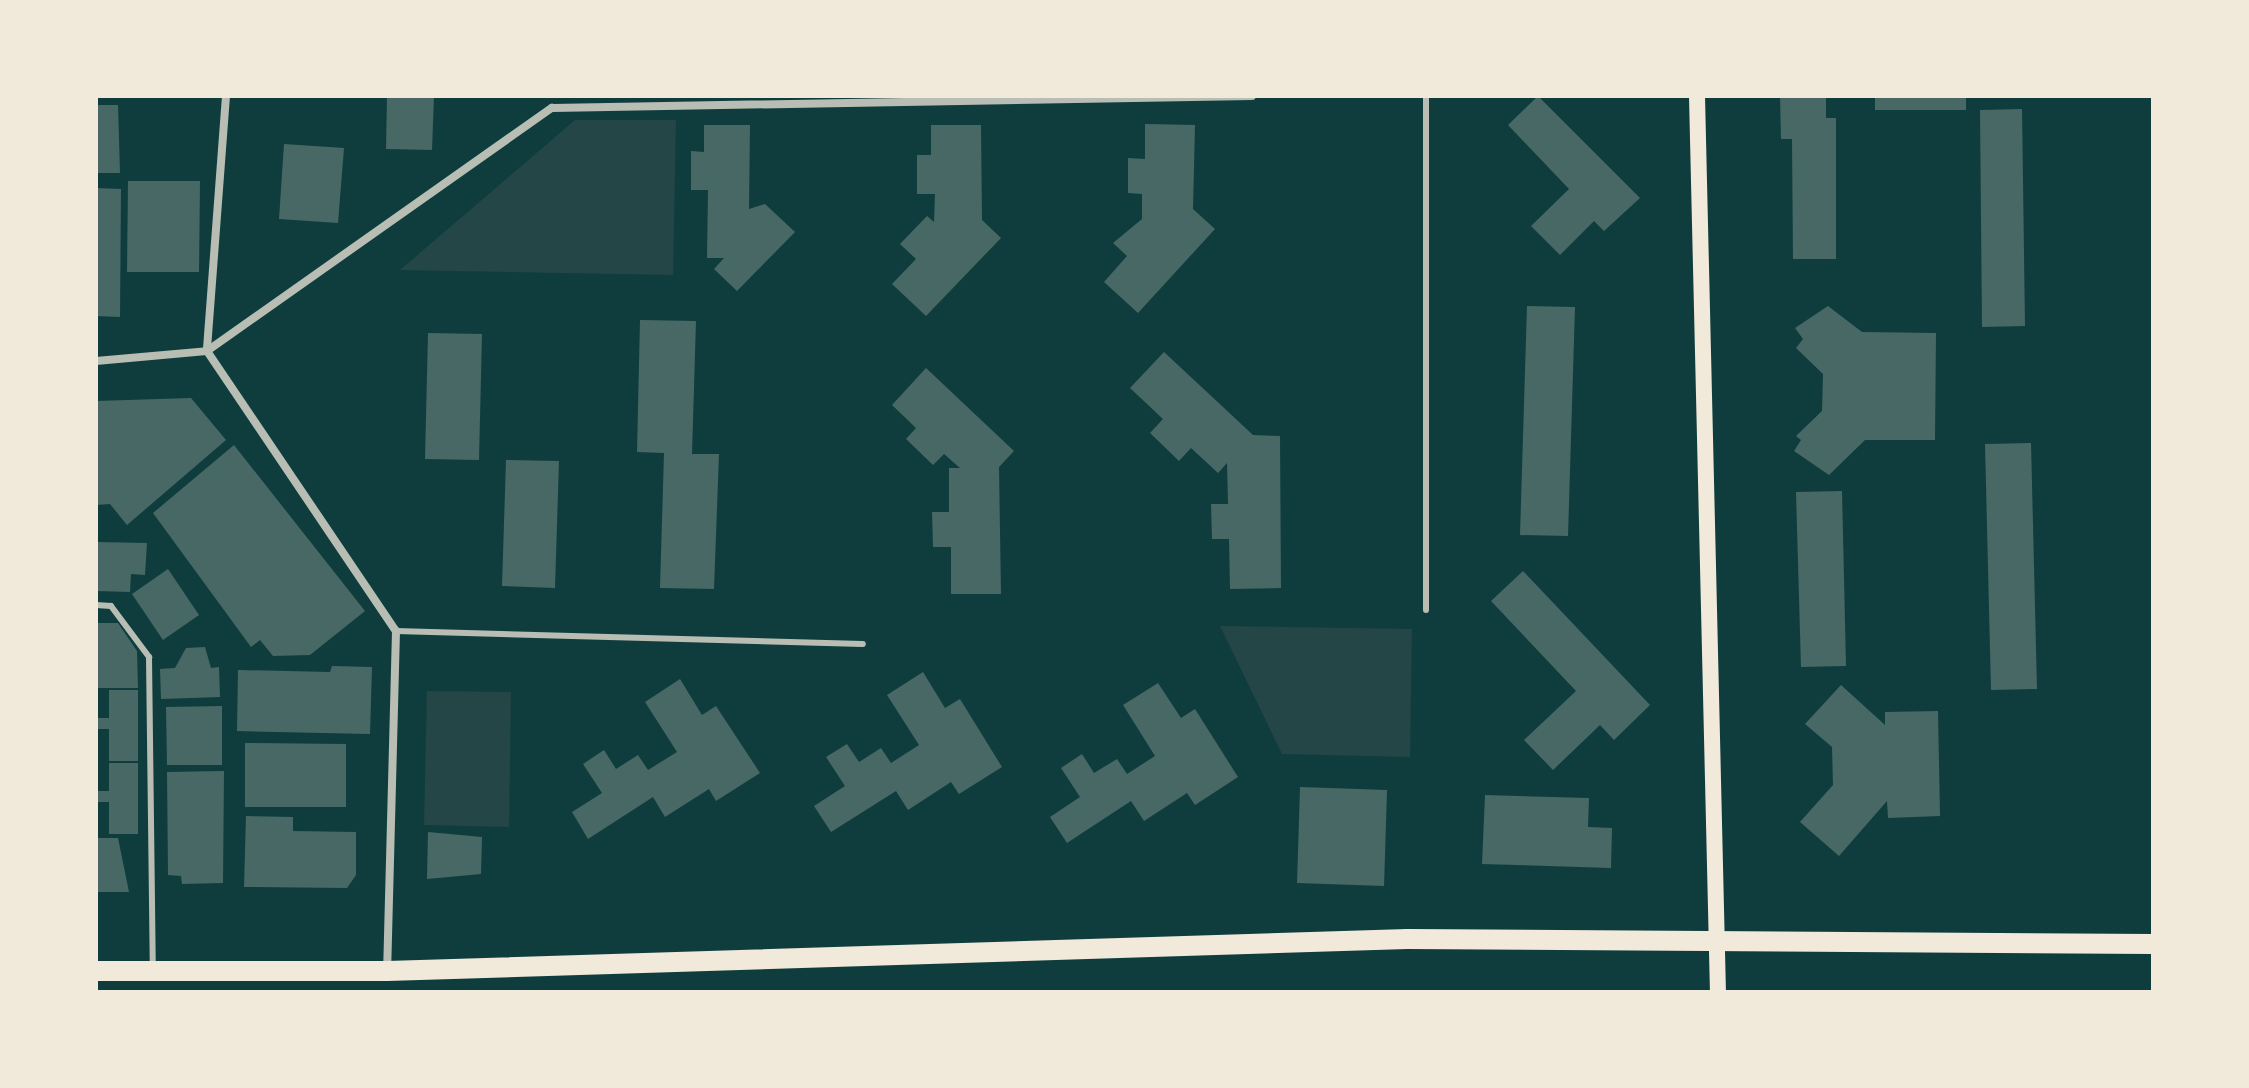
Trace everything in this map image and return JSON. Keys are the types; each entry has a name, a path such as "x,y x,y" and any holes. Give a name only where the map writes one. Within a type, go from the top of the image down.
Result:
{"main road":[{"path":"1697,96 1714,938 1718,992"},
{"path":"96,971 387,971 1407,939 1714,938 2153,944"}],"street":[{"path":"226,96 207,351 396,631 387,971"},
{"path":"552,96 552,108"},
{"path":"96,361 207,351 552,108 1252,96"}],"lane":[{"path":"1426,96 1426,610"},
{"path":"96,605 111,606 149,657 153,970"},
{"path":"396,631 863,644"}],"shaded area":[{"path":"575,120 676,120 673,275 400,270"},
{"path":"1220,626 1412,629 1410,757 1282,754"},
{"path":"427,691 511,692 509,827 424,825"}],"building":[{"path":"387,96 434,96 432,150 386,149"},
{"path":"1538,96 1640,198 1604,231 1594,221 1560,255 1531,226 1569,189 1508,125"},
{"path":"1780,96 1826,96 1826,118 1836,118 1836,259 1793,259 1792,139 1781,139"},
{"path":"1875,96 1966,96 1966,110 1875,110"},
{"path":"96,105 118,105 120,173 96,173"},
{"path":"2022,109 2025,326 1982,327 1980,110"},
{"path":"1145,124 1195,125 1193,209 1215,229 1138,313 1104,282 1127,256 1113,243 1142,219 1142,194 1128,193 1128,158 1145,159"},
{"path":"704,125 750,125 749,209 765,204 795,232 737,291 714,269 724,258 707,258 708,190 691,190 691,151 704,152"},
{"path":"931,125 981,125 982,220 1001,238 926,316 892,284 916,259 900,244 927,216 934,222 935,194 917,194 917,155 931,155"},
{"path":"284,144 344,148 338,223 279,219"},
{"path":"128,181 200,181 199,272 127,272"},
{"path":"96,188 121,189 120,317 96,316"},
{"path":"1527,306 1575,307 1568,536 1520,535"},
{"path":"1828,306 1862,332 1936,333 1935,440 1865,440 1829,475 1794,451 1801,440 1796,436 1822,411 1823,374 1796,348 1803,339 1795,328"},
{"path":"640,320 696,321 692,454 719,454 714,589 660,588 664,453 637,452"},
{"path":"428,333 482,334 479,460 425,459"},
{"path":"1164,352 1253,435 1280,436 1281,588 1230,589 1229,539 1212,539 1211,504 1228,504 1227,463 1218,473 1191,448 1179,461 1150,433 1163,419 1130,388"},
{"path":"926,368 1014,451 999,467 1001,594 951,594 951,547 933,547 932,512 949,512 949,468 960,468 944,454 933,465 906,439 916,428 892,405"},
{"path":"191,398 226,440 127,525 110,504 96,505 96,401"},
{"path":"2031,443 2037,689 1991,690 1985,444"},
{"path":"234,445 365,611 310,655 273,656 260,640 251,647 153,513"},
{"path":"506,460 559,461 555,588 502,586"},
{"path":"1842,491 1846,666 1801,667 1796,492"},
{"path":"96,542 147,543 145,575 131,574 130,592 96,591"},
{"path":"168,569 199,615 163,640 132,594"},
{"path":"1523,571 1650,705 1614,740 1600,725 1553,770 1524,740 1576,691 1491,601"},
{"path":"96,623 118,623 137,651 138,688 96,688"},
{"path":"205,647 211,668 219,667 220,697 161,699 160,669 175,668 186,648"},
{"path":"332,666 372,667 370,734 237,731 238,670 330,672"},
{"path":"923,672 945,708 960,699 1002,767 959,794 951,782 908,810 896,791 831,832 814,806 845,786 826,757 847,744 859,762 881,748 891,763 919,745 887,695"},
{"path":"680,679 702,715 716,706 760,773 716,801 709,789 665,817 653,797 588,839 572,812 602,793 583,764 604,750 616,769 638,755 648,770 677,752 645,702"},
{"path":"1158,683 1181,718 1195,709 1238,777 1195,805 1187,793 1144,821 1131,801 1067,843 1050,817 1080,797 1061,768 1082,754 1094,773 1117,759 1127,774 1155,756 1123,705"},
{"path":"1841,685 1885,725 1885,712 1938,711 1940,816 1888,818 1887,801 1839,856 1800,822 1833,785 1832,747 1805,724"},
{"path":"109,690 138,690 138,761 109,761 109,729 96,729 96,718 109,718"},
{"path":"222,706 222,765 167,765 166,707"},
{"path":"245,743 346,744 346,807 245,807"},
{"path":"109,763 138,763 138,834 109,834 109,802 96,802 96,791 109,791"},
{"path":"224,771 223,883 182,884 181,876 168,875 167,772"},
{"path":"1300,787 1387,790 1384,886 1297,883"},
{"path":"1485,795 1589,798 1588,827 1612,828 1611,868 1482,864"},
{"path":"246,816 293,817 293,831 356,832 356,875 347,888 244,887"},
{"path":"428,832 482,837 481,874 427,879"},
{"path":"96,838 118,838 129,892 96,892"}]}
